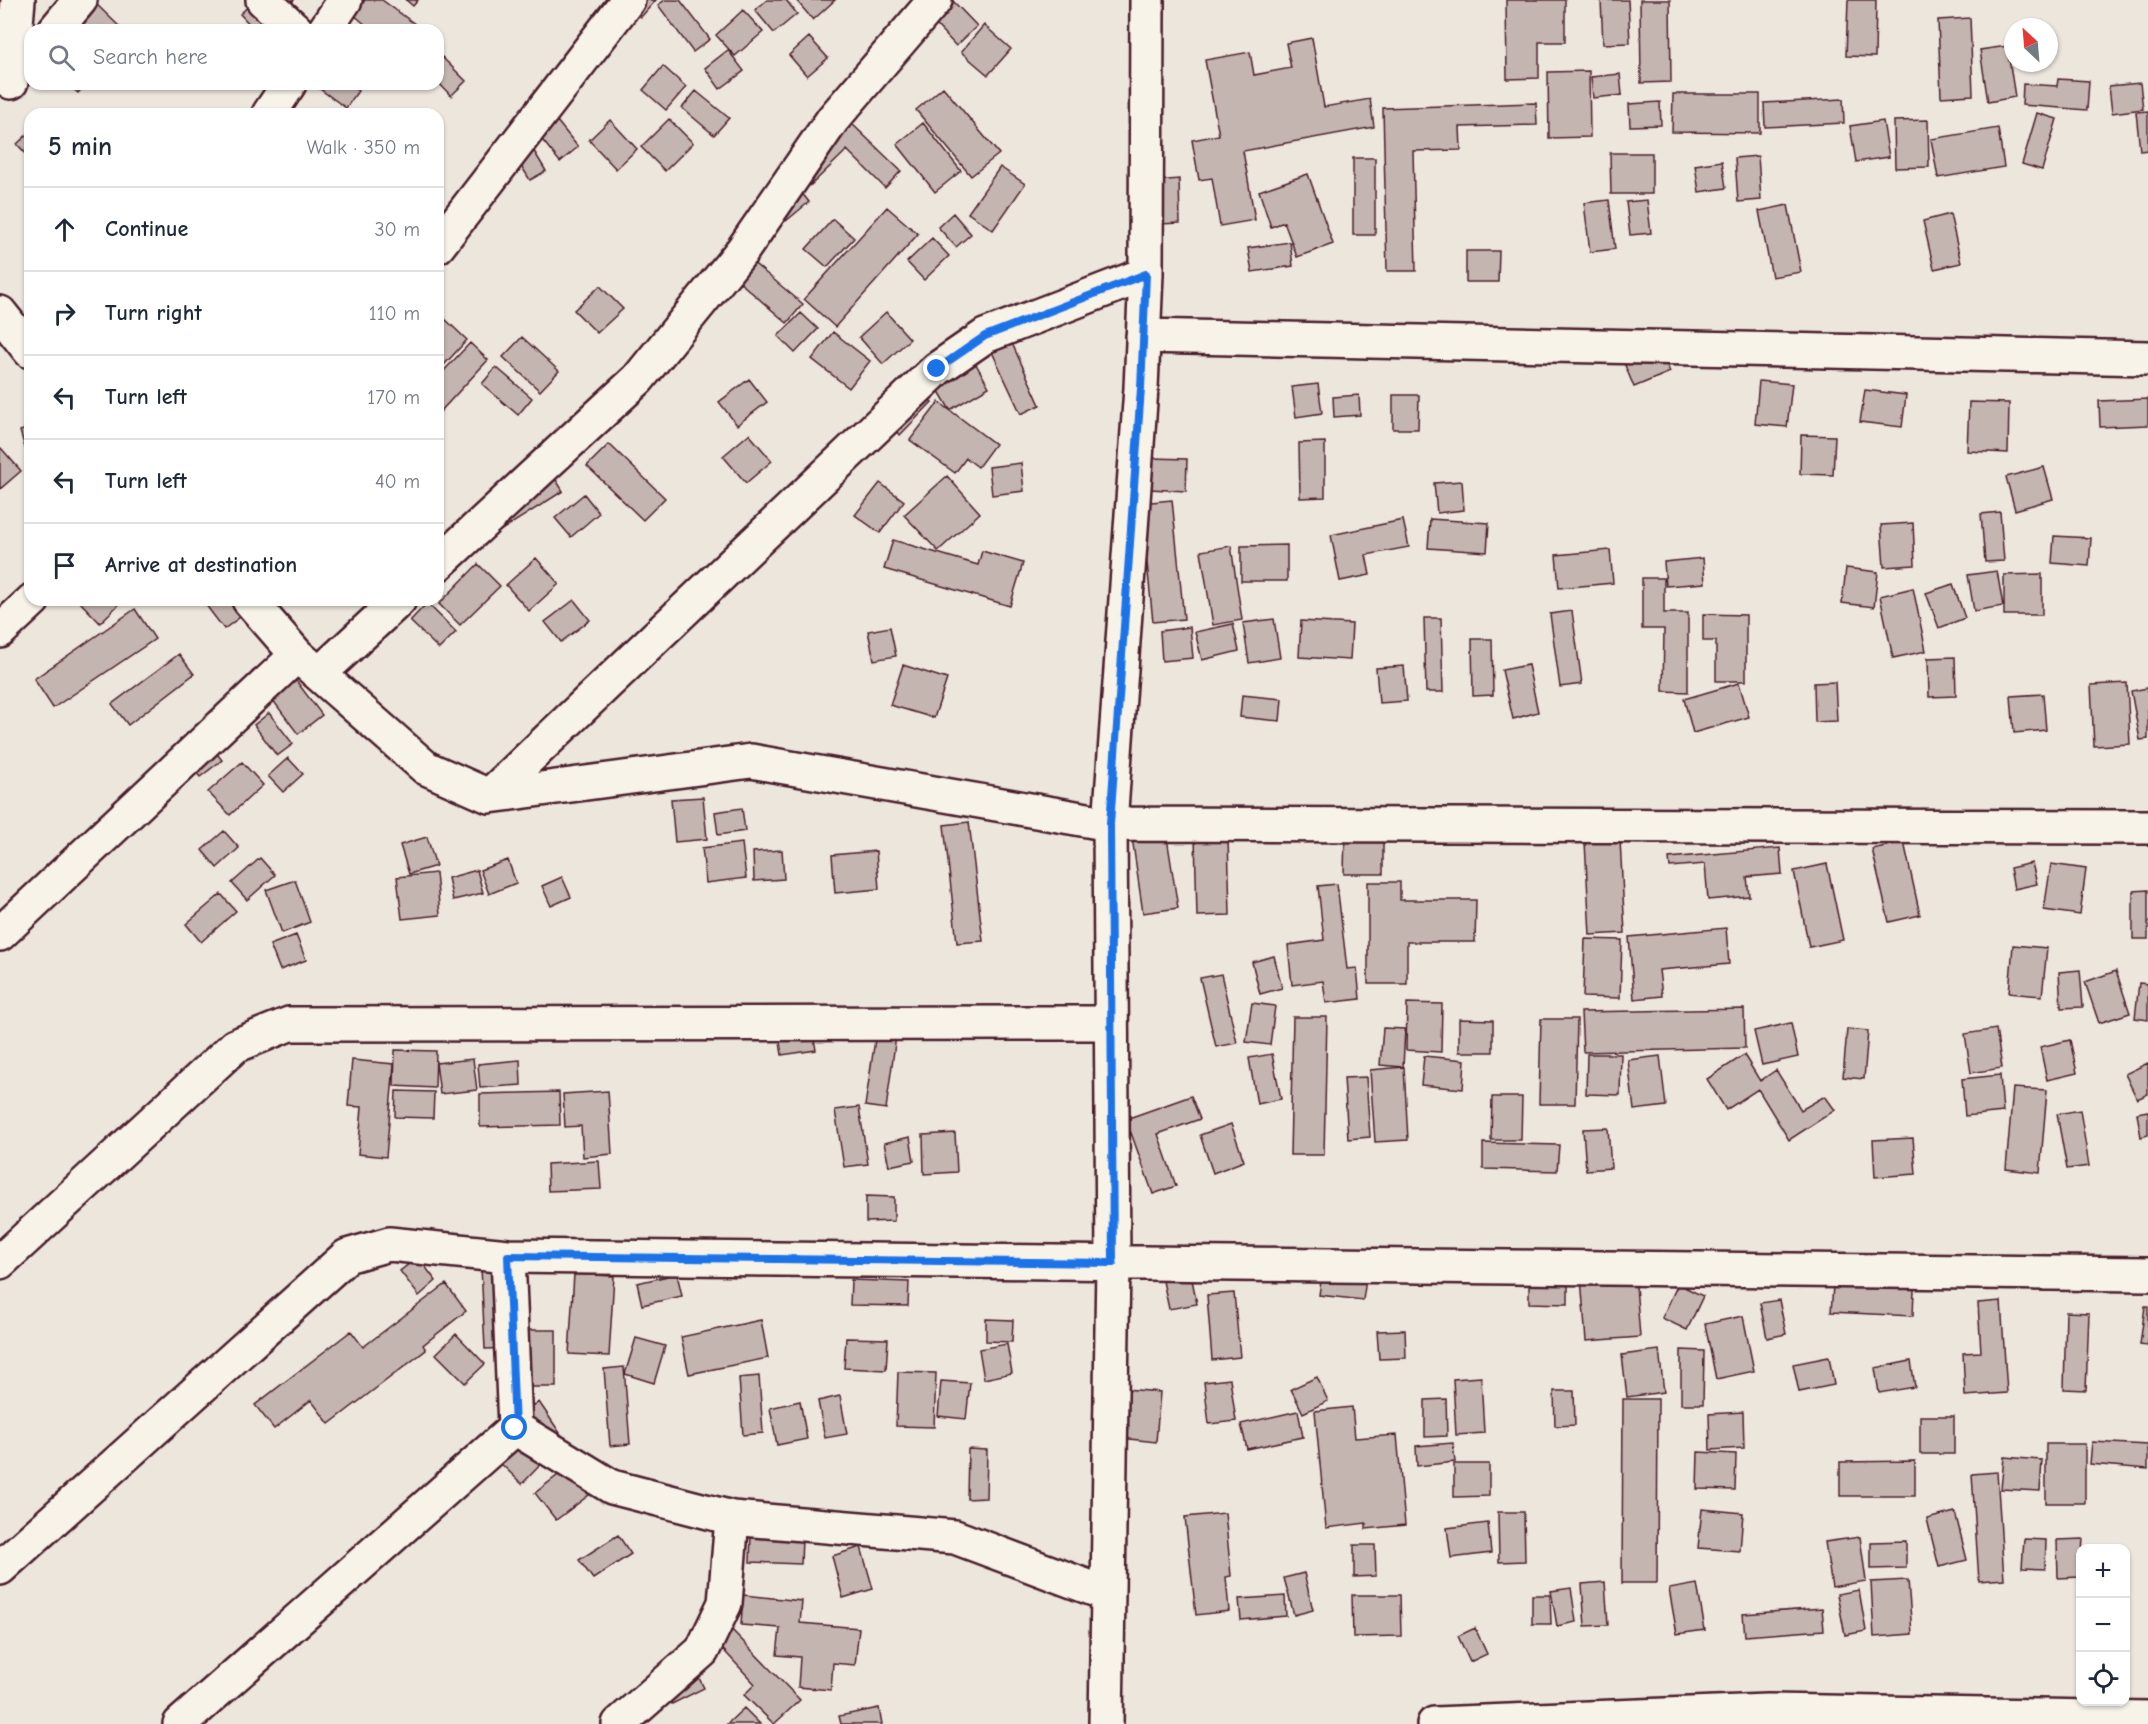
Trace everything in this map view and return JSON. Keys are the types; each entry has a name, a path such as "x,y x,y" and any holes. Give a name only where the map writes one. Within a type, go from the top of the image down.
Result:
{"street":[{"path":"14,78 18,0"},
{"path":"60,24 80,0"},
{"path":"263,0 289,24"},
{"path":"329,24 345,0"},
{"path":"444,238 628,0"},
{"path":"444,558 638,379 742,251 833,119 935,0"},
{"path":"1106,1724 1113,1263 1110,824 1146,274 1147,0"},
{"path":"273,108 285,90"},
{"path":"489,796 937,369 985,336 1146,274"},
{"path":"1143,336 2148,358"},
{"path":"0,631 27,606"},
{"path":"254,606 308,665 426,768 489,796 751,762 1110,824 2148,827"},
{"path":"0,934 308,665 391,606"},
{"path":"0,1262 235,1046 289,1024 1111,1023"},
{"path":"0,1568 347,1256 389,1244 508,1256 2148,1274"},
{"path":"508,1256 515,1428"},
{"path":"515,1428 612,1487 732,1518 955,1537 1107,1594"},
{"path":"180,1724 515,1428"},
{"path":"619,1724 702,1652 725,1602 732,1518"},
{"path":"1434,1724 1767,1711 2148,1718"}],"building":[{"path":"92,0 117,24 78,24"},
{"path":"255,0 294,0 269,24 249,24 240,14"},
{"path":"365,0 382,0 415,24 365,24 354,15"},
{"path":"406,0 418,0 413,6"},
{"path":"628,0 656,0 641,17 624,4"},
{"path":"665,0 680,0 710,39 693,52 658,5"},
{"path":"767,0 786,0 797,14 774,33 755,10"},
{"path":"796,0 835,0 813,20"},
{"path":"933,0 952,0 977,26 956,46 922,10"},
{"path":"1506,0 1565,0 1565,42 1539,42 1539,78 1507,79"},
{"path":"1601,0 1628,0 1630,43 1603,44"},
{"path":"1640,0 1670,0 1671,82 1641,83"},
{"path":"1848,0 1876,0 1875,57 1846,56"},
{"path":"743,10 763,32 735,56 716,35"},
{"path":"1970,18 1973,95 1941,97 1938,20"},
{"path":"984,25 1011,49 988,75 961,52"},
{"path":"809,37 828,58 807,76 789,55"},
{"path":"1312,38 1324,107 1370,99 1374,127 1243,151 1255,220 1220,226 1212,178 1199,180 1192,140 1219,135 1205,60 1250,52 1254,75 1291,68 1286,43"},
{"path":"2004,46 2004,72 2011,72 2015,97 1988,102 1980,50"},
{"path":"728,50 744,71 720,89 705,68"},
{"path":"444,59 466,81 451,96 444,88"},
{"path":"663,66 686,87 666,110 643,90"},
{"path":"1589,71 1590,137 1549,138 1548,72"},
{"path":"1620,74 1622,95 1593,98 1591,77"},
{"path":"2058,79 2089,81 2087,110 2022,105 2023,84 2057,86"},
{"path":"2140,83 2143,109 2112,113 2109,86"},
{"path":"943,87 999,154 971,176 916,110"},
{"path":"321,90 357,90 346,108"},
{"path":"696,91 729,118 714,135 682,108"},
{"path":"1673,94 1760,94 1760,133 1672,132"},
{"path":"1843,99 1844,123 1765,127 1764,103"},
{"path":"1660,102 1661,125 1630,126 1629,104"},
{"path":"1536,103 1537,125 1460,127 1461,150 1413,151 1416,271 1387,271 1383,108"},
{"path":"2148,111 2148,150 2140,151 2136,112"},
{"path":"2037,113 2057,119 2042,170 2022,164"},
{"path":"669,119 693,143 665,171 641,147"},
{"path":"610,120 637,149 616,169 589,140"},
{"path":"1928,120 1929,167 1895,168 1894,121"},
{"path":"557,121 578,147 560,162 539,136"},
{"path":"849,121 901,171 885,188 847,150 811,185 798,173"},
{"path":"1883,121 1889,157 1856,162 1850,126"},
{"path":"923,123 961,171 935,192 897,144"},
{"path":"1998,128 2004,167 1938,178 1931,139"},
{"path":"523,133 546,171 530,180 507,143"},
{"path":"24,138 24,152 17,144"},
{"path":"1610,153 1652,153 1652,194 1611,194"},
{"path":"1758,156 1761,200 1738,202 1735,158"},
{"path":"1353,158 1375,158 1375,235 1353,235"},
{"path":"1722,161 1726,188 1699,192 1695,165"},
{"path":"1000,167 1025,184 993,230 968,213"},
{"path":"1308,174 1333,244 1297,257 1284,222 1271,227 1259,191"},
{"path":"1179,179 1180,223 1159,224 1157,181"},
{"path":"793,182 809,202 786,221 770,200"},
{"path":"1609,200 1615,249 1590,252 1584,203"},
{"path":"1647,200 1651,233 1630,235 1626,202"},
{"path":"1788,205 1801,272 1772,277 1759,211"},
{"path":"887,207 918,234 835,327 804,299"},
{"path":"953,213 971,234 956,247 938,227"},
{"path":"1950,214 1961,263 1934,269 1923,221"},
{"path":"833,219 854,238 827,267 806,249"},
{"path":"932,238 949,256 924,280 907,262"},
{"path":"1290,242 1293,266 1252,272 1248,248"},
{"path":"1466,251 1499,251 1498,282 1466,282"},
{"path":"744,255 803,304 787,323 729,273"},
{"path":"600,286 623,309 597,333 574,310"},
{"path":"886,312 910,339 883,364 859,337"},
{"path":"801,313 818,329 795,353 778,336"},
{"path":"444,320 467,340 444,365"},
{"path":"1006,330 1040,405 1021,414 986,339"},
{"path":"833,332 870,361 849,388 812,359"},
{"path":"522,337 559,371 540,391 503,357"},
{"path":"470,343 488,360 444,408 444,371"},
{"path":"1660,348 1670,372 1634,387 1624,363"},
{"path":"969,352 989,387 950,410 930,376"},
{"path":"496,367 532,398 518,415 482,384"},
{"path":"749,379 767,402 737,425 719,402"},
{"path":"1759,381 1792,384 1787,427 1755,424"},
{"path":"1318,384 1322,413 1296,417 1292,387"},
{"path":"915,386 932,402 900,435 884,420"},
{"path":"1865,390 1906,395 1902,427 1860,422"},
{"path":"1359,395 1360,415 1334,417 1333,397"},
{"path":"1393,395 1419,395 1418,429 1393,429"},
{"path":"2148,399 2148,425 2100,427 2099,401"},
{"path":"939,402 995,444 978,467 966,458 955,473 910,440"},
{"path":"1969,402 2009,403 2008,453 1967,451"},
{"path":"24,430 24,444 20,431"},
{"path":"749,434 772,461 746,483 723,456"},
{"path":"1801,435 1835,436 1833,475 1800,474"},
{"path":"1325,442 1325,497 1300,498 1299,443"},
{"path":"609,444 665,498 643,520 587,466"},
{"path":"0,449 21,471 0,489"},
{"path":"1152,458 1187,459 1186,491 1150,489"},
{"path":"1021,463 1024,491 992,495 989,467"},
{"path":"548,467 563,491 500,531 485,507"},
{"path":"2044,467 2053,499 2015,510 2006,477"},
{"path":"947,476 980,513 938,551 904,515"},
{"path":"1462,481 1464,510 1437,513 1434,483"},
{"path":"880,483 904,501 880,533 855,515"},
{"path":"584,494 599,513 571,537 555,518"},
{"path":"1172,500 1184,619 1153,622 1141,503"},
{"path":"2000,512 2004,561 1985,562 1981,514"},
{"path":"1430,519 1489,523 1487,552 1428,548"},
{"path":"1403,520 1409,547 1366,555 1370,575 1340,581 1331,535"},
{"path":"1913,523 1915,565 1884,567 1881,525"},
{"path":"2054,536 2091,538 2089,566 2052,563"},
{"path":"893,540 978,565 982,551 1023,563 1010,606 884,569"},
{"path":"1287,545 1287,581 1241,581 1241,546"},
{"path":"1231,546 1242,620 1213,625 1201,551"},
{"path":"1610,550 1613,583 1559,588 1556,555"},
{"path":"536,558 559,584 529,611 506,585"},
{"path":"1703,558 1705,583 1666,586 1664,562"},
{"path":"478,564 500,586 460,625 441,606 444,606 444,599"},
{"path":"1846,568 1878,572 1874,607 1842,603"},
{"path":"1997,571 2003,606 1974,611 1968,575"},
{"path":"2042,574 2042,615 2004,615 2004,575"},
{"path":"1642,578 1664,578 1664,613 1688,613 1688,692 1663,691 1664,629 1642,629"},
{"path":"1953,584 1965,618 1939,628 1926,593"},
{"path":"1913,588 1926,651 1893,658 1880,596"},
{"path":"574,600 590,620 561,642 545,622"},
{"path":"84,606 117,606 100,623"},
{"path":"207,606 238,606 244,614 224,629"},
{"path":"424,606 430,606 456,632 439,649 410,621"},
{"path":"135,609 155,639 53,708 34,679"},
{"path":"1572,611 1582,684 1560,687 1550,614"},
{"path":"1703,614 1746,615 1746,681 1716,681 1716,641 1703,641"},
{"path":"1424,618 1441,618 1443,692 1426,692"},
{"path":"1274,619 1280,658 1249,663 1243,623"},
{"path":"1301,621 1352,624 1350,660 1299,657"},
{"path":"1233,624 1239,651 1202,660 1195,632"},
{"path":"890,627 896,656 874,660 868,631"},
{"path":"1190,627 1193,658 1162,661 1160,631"},
{"path":"1472,639 1492,639 1493,695 1473,696"},
{"path":"179,654 194,674 128,725 112,704"},
{"path":"276,654 322,715 298,734 252,672"},
{"path":"1955,657 1956,696 1929,697 1928,658"},
{"path":"903,665 947,679 934,718 890,705"},
{"path":"1528,665 1538,712 1513,719 1502,670"},
{"path":"1404,666 1407,701 1379,703 1376,668"},
{"path":"1835,682 1837,721 1815,722 1814,683"},
{"path":"1739,683 1749,717 1693,733 1684,699"},
{"path":"2127,683 2130,744 2094,746 2091,685"},
{"path":"2148,688 2148,739 2140,740 2131,691"},
{"path":"2043,694 2046,730 2014,733 2011,696"},
{"path":"1242,695 1282,699 1280,721 1240,717"},
{"path":"269,713 293,744 277,756 254,725"},
{"path":"207,741 222,760 200,777 185,758"},
{"path":"288,758 303,774 283,792 268,776"},
{"path":"242,762 263,785 230,815 208,792"},
{"path":"703,797 707,839 675,842 671,799"},
{"path":"742,808 745,831 718,835 715,812"},
{"path":"969,822 983,941 957,943 944,825"},
{"path":"1165,825 1178,908 1143,913 1131,830"},
{"path":"224,831 239,848 217,868 202,850"},
{"path":"1345,831 1383,832 1383,874 1344,874"},
{"path":"1228,836 1230,915 1197,916 1195,837"},
{"path":"427,837 436,866 409,874 400,845"},
{"path":"1620,840 1625,933 1590,935 1585,842"},
{"path":"1904,842 1920,915 1889,922 1872,849"},
{"path":"742,843 746,878 706,883 702,848"},
{"path":"1780,848 1782,874 1747,877 1749,896 1708,900 1705,864 1670,867 1669,858"},
{"path":"782,850 784,879 754,881 753,852"},
{"path":"876,851 879,889 835,893 832,855"},
{"path":"260,858 275,875 247,900 232,883"},
{"path":"508,860 516,883 489,894 480,870"},
{"path":"2032,863 2037,884 2014,889 2010,868"},
{"path":"1827,864 1843,940 1809,947 1794,871"},
{"path":"2051,864 2086,869 2080,915 2044,910"},
{"path":"477,870 483,893 453,900 448,878"},
{"path":"436,873 440,915 402,919 397,877"},
{"path":"562,877 571,897 551,906 542,886"},
{"path":"295,880 310,922 282,933 266,890"},
{"path":"1368,882 1400,882 1400,900 1476,900 1475,942 1407,942 1407,984 1368,984"},
{"path":"1337,884 1347,969 1357,968 1360,999 1326,1003 1323,981 1292,985 1288,945 1324,940 1318,886"},
{"path":"2148,890 2148,939 2133,939 2133,891"},
{"path":"221,894 236,911 201,942 186,924"},
{"path":"1726,928 1729,964 1659,970 1662,996 1634,999 1629,937"},
{"path":"296,935 306,960 280,970 270,945"},
{"path":"1585,939 1622,940 1620,998 1583,997"},
{"path":"2013,945 2047,948 2042,996 2009,993"},
{"path":"1274,956 1282,988 1260,994 1252,962"},
{"path":"2080,970 2083,1007 2061,1008 2059,972"},
{"path":"2116,971 2130,1013 2099,1023 2085,982"},
{"path":"1221,974 1237,1043 1216,1047 1200,978"},
{"path":"2139,983 2148,984 2148,1020 2135,1018"},
{"path":"1252,1003 1275,1006 1270,1045 1246,1042"},
{"path":"1407,1003 1442,1004 1441,1052 1406,1050"},
{"path":"1744,1009 1745,1048 1583,1052 1581,1012"},
{"path":"809,1010 816,1050 782,1055 776,1016"},
{"path":"1293,1017 1327,1017 1324,1155 1290,1155"},
{"path":"1459,1019 1493,1020 1493,1052 1459,1052"},
{"path":"1541,1019 1577,1019 1575,1104 1539,1104"},
{"path":"1791,1023 1798,1057 1762,1065 1754,1031"},
{"path":"1383,1028 1405,1029 1403,1067 1380,1065"},
{"path":"1847,1029 1868,1031 1864,1079 1843,1077"},
{"path":"1996,1029 2002,1068 1971,1073 1965,1034"},
{"path":"876,1033 896,1036 886,1109 865,1106"},
{"path":"2070,1040 2077,1073 2047,1080 2040,1047"},
{"path":"395,1050 436,1051 435,1088 394,1086"},
{"path":"1272,1054 1281,1099 1257,1104 1249,1058"},
{"path":"1587,1054 1621,1054 1620,1095 1586,1094"},
{"path":"1744,1055 1760,1081 1776,1070 1801,1110 1825,1096 1835,1110 1789,1140 1758,1089 1726,1110 1707,1079"},
{"path":"1424,1056 1465,1060 1463,1089 1421,1085"},
{"path":"1660,1056 1666,1106 1634,1110 1628,1060"},
{"path":"473,1059 477,1090 440,1094 436,1063"},
{"path":"352,1060 394,1064 386,1157 358,1154 362,1107 348,1106"},
{"path":"520,1060 521,1085 480,1088 478,1064"},
{"path":"2148,1063 2148,1094 2137,1099 2125,1074"},
{"path":"1404,1067 1408,1140 1375,1142 1370,1070"},
{"path":"2000,1075 2003,1112 1965,1116 1962,1079"},
{"path":"1366,1077 1370,1137 1348,1139 1344,1078"},
{"path":"2013,1088 2047,1090 2040,1173 2006,1169"},
{"path":"396,1091 434,1092 433,1118 395,1117"},
{"path":"608,1091 612,1154 583,1157 581,1126 565,1127 563,1094"},
{"path":"559,1092 560,1125 480,1127 480,1094"},
{"path":"1191,1096 1200,1119 1158,1134 1176,1186 1153,1194 1126,1119"},
{"path":"1492,1097 1522,1097 1521,1140 1491,1140"},
{"path":"859,1107 868,1164 844,1167 835,1110"},
{"path":"2080,1110 2089,1166 2067,1169 2057,1114"},
{"path":"2148,1111 2148,1135 2141,1137 2137,1113"},
{"path":"1231,1124 1244,1161 1213,1173 1200,1135"},
{"path":"1608,1128 1611,1168 1586,1170 1583,1129"},
{"path":"955,1133 957,1172 924,1174 923,1135"},
{"path":"910,1137 914,1161 889,1166 884,1143"},
{"path":"1913,1138 1916,1174 1875,1177 1873,1140"},
{"path":"1483,1143 1559,1145 1557,1171 1483,1169"},
{"path":"599,1161 601,1189 548,1191 547,1164"},
{"path":"866,1196 894,1197 894,1221 866,1222"},
{"path":"418,1257 436,1281 419,1296 400,1271"},
{"path":"510,1265 514,1348 485,1349 481,1267"},
{"path":"1323,1268 1367,1273 1363,1300 1319,1295"},
{"path":"1635,1273 1640,1337 1586,1341 1581,1278"},
{"path":"574,1274 614,1276 609,1356 569,1354"},
{"path":"677,1274 682,1296 642,1305 637,1283"},
{"path":"1191,1275 1197,1304 1169,1309 1163,1281"},
{"path":"1529,1275 1568,1276 1568,1304 1529,1303"},
{"path":"851,1280 909,1282 908,1306 850,1305"},
{"path":"446,1284 466,1311 423,1345 426,1350 329,1424 311,1400 274,1429 255,1405 351,1331 363,1347"},
{"path":"1678,1284 1703,1296 1687,1330 1662,1318"},
{"path":"1833,1286 1914,1289 1913,1316 1831,1312"},
{"path":"1234,1293 1240,1357 1212,1360 1207,1295"},
{"path":"1779,1300 1786,1334 1767,1338 1760,1303"},
{"path":"2001,1301 2007,1393 1965,1396 1963,1353 1981,1352 1978,1303"},
{"path":"2145,1306 2148,1306 2148,1346 2140,1345"},
{"path":"2066,1312 2089,1313 2086,1390 2064,1389"},
{"path":"1743,1316 1754,1371 1716,1379 1705,1324"},
{"path":"986,1319 1013,1320 1012,1342 986,1341"},
{"path":"761,1320 768,1358 689,1374 681,1337"},
{"path":"525,1330 556,1330 556,1387 525,1387"},
{"path":"1405,1330 1406,1358 1379,1359 1377,1331"},
{"path":"456,1334 485,1364 465,1383 436,1354"},
{"path":"636,1338 665,1346 654,1383 625,1374"},
{"path":"846,1338 888,1339 886,1370 844,1368"},
{"path":"1007,1344 1012,1373 984,1379 979,1349"},
{"path":"1659,1350 1664,1392 1627,1397 1622,1355"},
{"path":"1681,1350 1704,1351 1703,1404 1681,1404"},
{"path":"1829,1357 1834,1385 1799,1392 1793,1364"},
{"path":"1911,1361 1915,1387 1879,1393 1875,1368"},
{"path":"624,1367 630,1444 610,1446 604,1369"},
{"path":"898,1372 936,1373 934,1427 896,1426"},
{"path":"759,1376 763,1433 743,1435 739,1378"},
{"path":"1317,1377 1328,1401 1303,1413 1291,1389"},
{"path":"1481,1377 1484,1433 1456,1435 1453,1379"},
{"path":"1230,1379 1236,1421 1209,1424 1204,1382"},
{"path":"941,1381 970,1383 966,1419 938,1416"},
{"path":"1125,1389 1160,1392 1156,1442 1121,1438"},
{"path":"1554,1391 1574,1391 1575,1425 1555,1426"},
{"path":"840,1396 847,1434 825,1438 818,1401"},
{"path":"1446,1399 1447,1436 1425,1437 1425,1400"},
{"path":"1623,1399 1658,1399 1657,1583 1622,1583"},
{"path":"800,1401 807,1439 777,1445 770,1408"},
{"path":"539,1402 564,1439 518,1415"},
{"path":"1352,1407 1355,1438 1397,1435 1405,1525 1366,1529 1366,1523 1326,1528 1315,1411"},
{"path":"1298,1411 1303,1437 1247,1449 1241,1424"},
{"path":"1743,1412 1744,1448 1710,1450 1709,1414"},
{"path":"1920,1416 1954,1416 1954,1454 1920,1454"},
{"path":"515,1433 544,1461 522,1484 493,1456"},
{"path":"2092,1442 2148,1445 2148,1469 2090,1464"},
{"path":"1453,1443 1455,1462 1417,1466 1416,1446"},
{"path":"2046,1444 2085,1444 2085,1503 2046,1503"},
{"path":"968,1449 987,1450 986,1498 967,1499"},
{"path":"588,1452 610,1479 556,1520 535,1493"},
{"path":"1698,1452 1736,1454 1735,1490 1697,1489"},
{"path":"2004,1457 2042,1460 2040,1491 2001,1489"},
{"path":"1915,1461 1915,1496 1840,1496 1840,1462"},
{"path":"1454,1464 1489,1464 1489,1496 1454,1497"},
{"path":"1997,1472 2004,1579 1979,1581 1972,1474"},
{"path":"1702,1509 1743,1513 1740,1551 1698,1548"},
{"path":"1498,1512 1524,1512 1525,1561 1499,1562"},
{"path":"1955,1512 1967,1560 1939,1567 1927,1519"},
{"path":"1225,1513 1231,1576 1226,1577 1229,1611 1196,1615 1185,1517"},
{"path":"1488,1523 1491,1553 1451,1558 1447,1528"},
{"path":"618,1535 631,1554 593,1579 579,1560"},
{"path":"751,1535 802,1538 801,1564 750,1562"},
{"path":"1860,1537 1866,1581 1832,1587 1825,1542"},
{"path":"2024,1539 2046,1540 2045,1569 2022,1568"},
{"path":"2083,1539 2083,1544 2076,1544 2076,1577 2058,1578 2057,1540"},
{"path":"1906,1541 1906,1568 1871,1569 1871,1542"},
{"path":"1354,1545 1375,1545 1376,1576 1354,1577"},
{"path":"861,1547 873,1589 843,1598 832,1556"},
{"path":"1304,1573 1313,1610 1294,1615 1284,1578"},
{"path":"1908,1580 1912,1634 1874,1637 1871,1582"},
{"path":"1605,1582 1608,1625 1585,1626 1582,1584"},
{"path":"1697,1584 1705,1630 1677,1634 1669,1589"},
{"path":"1571,1588 1576,1622 1557,1626 1551,1591"},
{"path":"1859,1590 1866,1631 1845,1635 1837,1594"},
{"path":"743,1595 802,1601 800,1623 859,1628 855,1665 833,1663 831,1690 798,1687 800,1657 777,1655 780,1628 741,1625"},
{"path":"1352,1595 1400,1595 1401,1636 1353,1637"},
{"path":"1532,1595 1550,1595 1551,1624 1532,1624"},
{"path":"1285,1596 1286,1616 1241,1620 1239,1599"},
{"path":"1822,1608 1824,1630 1745,1636 1743,1614"},
{"path":"730,1628 800,1700 774,1724 744,1695 755,1684 716,1642"},
{"path":"1475,1628 1487,1654 1470,1662 1458,1636"},
{"path":"690,1660 704,1688 672,1704 658,1677"},
{"path":"744,1708 760,1724 727,1724"},
{"path":"879,1708 882,1724 841,1724 839,1716"}],"route":[{"path":"515,1428 508,1256 1113,1263 1110,824 1141,388 1146,274 985,336 937,369"}]}
